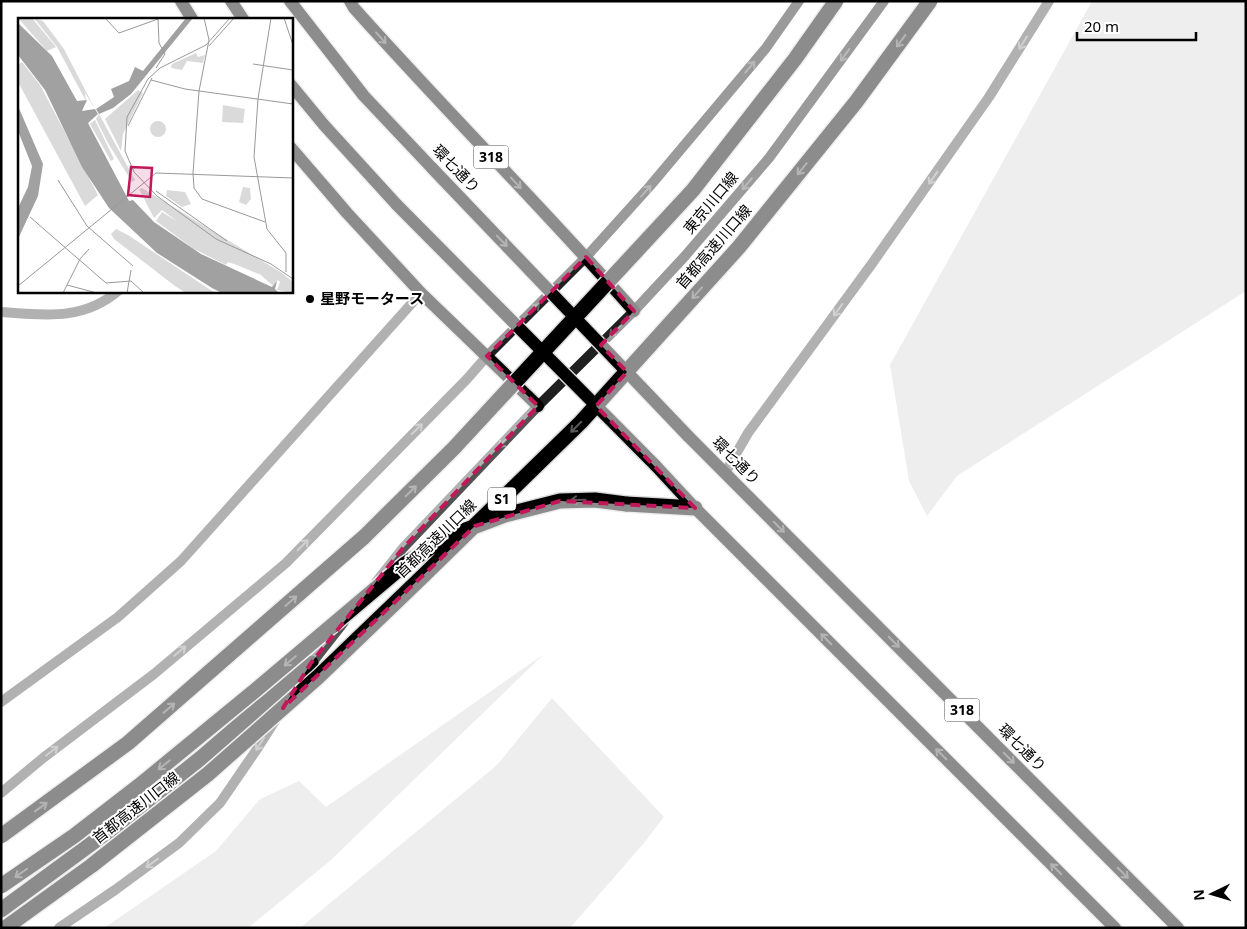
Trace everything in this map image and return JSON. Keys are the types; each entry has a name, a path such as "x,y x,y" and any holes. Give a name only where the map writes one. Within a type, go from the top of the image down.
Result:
{"highway":[{"path":"1,836 128,743 364,538 447,455 693,190 795,59 836,1"},
{"name":"首都高速川口線","path":"5,928 91,866 215,768 318,677 582,422 739,247 856,102 930,1"},
{"path":"1,886 74,836 140,785 405,564 447,537 505,515 560,501 595,500 626,504 695,508"},
{"path":"1,910 110,830 200,758 311,663"}],"main road":[{"path":"181,1 191,18"},
{"path":"231,1 242,18"},
{"name":"環七通り","path":"290,1 364,96 688,436 1178,928"},
{"name":"318","path":"350,1 354,8 411,71 586,257 634,312"},
{"path":"487,356 586,257 650,186 766,48 799,1"},
{"name":"東京川口線","path":"538,406 634,312 769,158 884,1"},
{"path":"292,86 324,125 397,205 695,508 1115,928"},
{"path":"292,149 347,213 421,293 538,406"}],"street":[{"path":"725,473 748,433 882,249 989,97 1049,1"},
{"path":"1,312 48,316 81,311 96,306 117,292"},
{"path":"1,702 118,617 181,560 421,293"},
{"path":"1,793 43,758 154,674 286,563 467,379 487,356"},
{"path":"60,928 179,842 220,803 258,749 311,663 403,548 538,406"}],"highlighted area":[{"path":"586,257 634,311 601,345 627,372 596,406 695,508 560,501 475,526 283,708 311,663 403,548 538,406 487,356"}],"shaded area":[{"path":"1092,1 1246,1 1246,291 957,476 927,516 909,481 890,365"},
{"path":"544,654 331,860 248,928 104,928 216,851 260,799 299,781 326,807"},
{"path":"552,698 664,817 644,843 570,928 300,928 497,765"}],"place":[{"name":"星野モータース","path":"310,299"}]}
